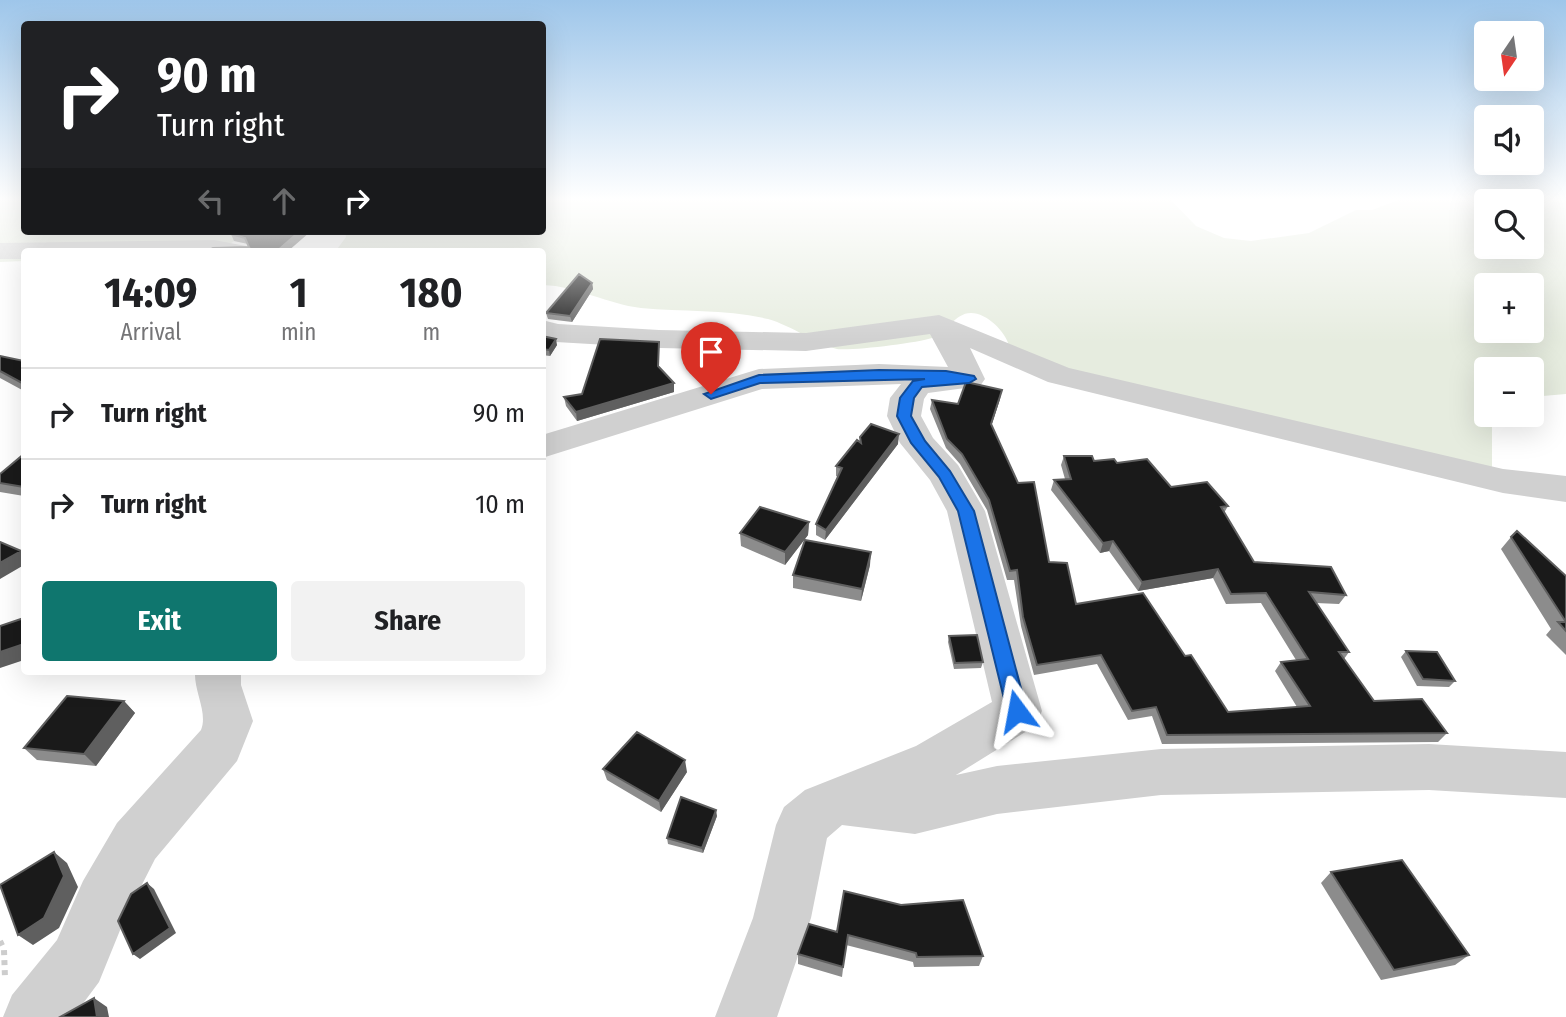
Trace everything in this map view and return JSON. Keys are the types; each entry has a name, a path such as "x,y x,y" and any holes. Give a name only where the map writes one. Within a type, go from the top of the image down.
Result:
{"street":[{"path":"0,251 21,251"},
{"path":"939,324 958,354 969,379"},
{"path":"546,330 659,339 806,342 939,324 1059,375 1503,481 1566,489"},
{"path":"546,446 759,379 879,374 946,375 969,379"},
{"path":"746,1017 782,918 803,825 824,807 934,762 1017,711 966,511 945,474 918,443 904,416 907,398 918,384 969,379"},
{"path":"34,1017 78,961 103,901 136,841 219,745 229,721 218,685 218,675"},
{"path":"839,800 915,809 997,790 1161,772 1429,767 1566,775"}],"shaded area":[{"path":"0,247 224,247 21,248 21,261 0,262"},
{"path":"1474,247 1474,259 1544,259 1544,247 1566,247 1566,394 1544,396 1544,357 1474,357 1474,427 1492,427 1492,472 1474,484 1087,388 1009,346 995,324 977,314 960,316 938,335 924,340 870,348 837,349 768,319 721,312 641,308 568,288 546,285 546,248 338,248"}],"building":[{"path":"232,247 281,247 281,248 213,248"},
{"path":"579,274 592,283 570,316 546,313"},
{"path":"546,337 556,339 549,350 546,350"},
{"path":"600,339 659,342 658,366 674,383 576,412 564,397 582,394"},
{"path":"0,356 21,360 21,382 0,371"},
{"path":"966,382 1002,390 991,424 1018,483 1034,482 1049,562 1067,563 1076,604 1143,593 1185,656 1191,655 1228,712 1310,706 1281,662 1308,659 1266,593 1231,594 1218,569 1142,582 1113,541 1103,543 1054,480 1071,479 1064,456 1092,456 1094,461 1114,459 1117,463 1147,459 1171,487 1207,482 1228,506 1221,507 1254,562 1331,567 1346,595 1309,592 1349,652 1339,652 1374,701 1422,699 1447,733 1167,735 1156,707 1132,711 1101,655 1037,665 1023,617 1017,570 1010,571 989,500 962,454 947,439 932,400 958,404"},
{"path":"871,424 899,434 826,530 816,524 842,468 836,466 857,440 861,443 860,437"},
{"path":"21,456 21,486 0,483 0,474"},
{"path":"760,507 809,522 785,552 740,533"},
{"path":"1517,531 1566,576 1566,622 1511,537"},
{"path":"805,540 871,552 862,589 793,575"},
{"path":"0,542 21,551 0,563"},
{"path":"21,619 21,645 0,652 0,626"},
{"path":"1558,622 1566,622 1566,631"},
{"path":"977,635 983,662 955,663 949,636"},
{"path":"1406,651 1437,652 1455,681 1423,679"},
{"path":"67,696 124,701 84,754 24,748"},
{"path":"637,732 685,760 659,801 603,769"},
{"path":"681,797 716,810 702,848 667,838"},
{"path":"54,852 64,876 44,918 18,935 0,885"},
{"path":"1402,860 1469,955 1394,970 1331,872"},
{"path":"147,883 170,928 133,954 118,921 131,894"},
{"path":"844,891 901,905 963,900 983,956 917,957 916,953 848,935 843,967 798,954 809,924 837,932"},
{"path":"94,998 97,1017 60,1017"}],"route":[{"path":"711,394 759,379 879,374 946,375 969,379 918,384 907,398 904,416 918,443 945,474 962,500 1001,640 1017,711"}]}
